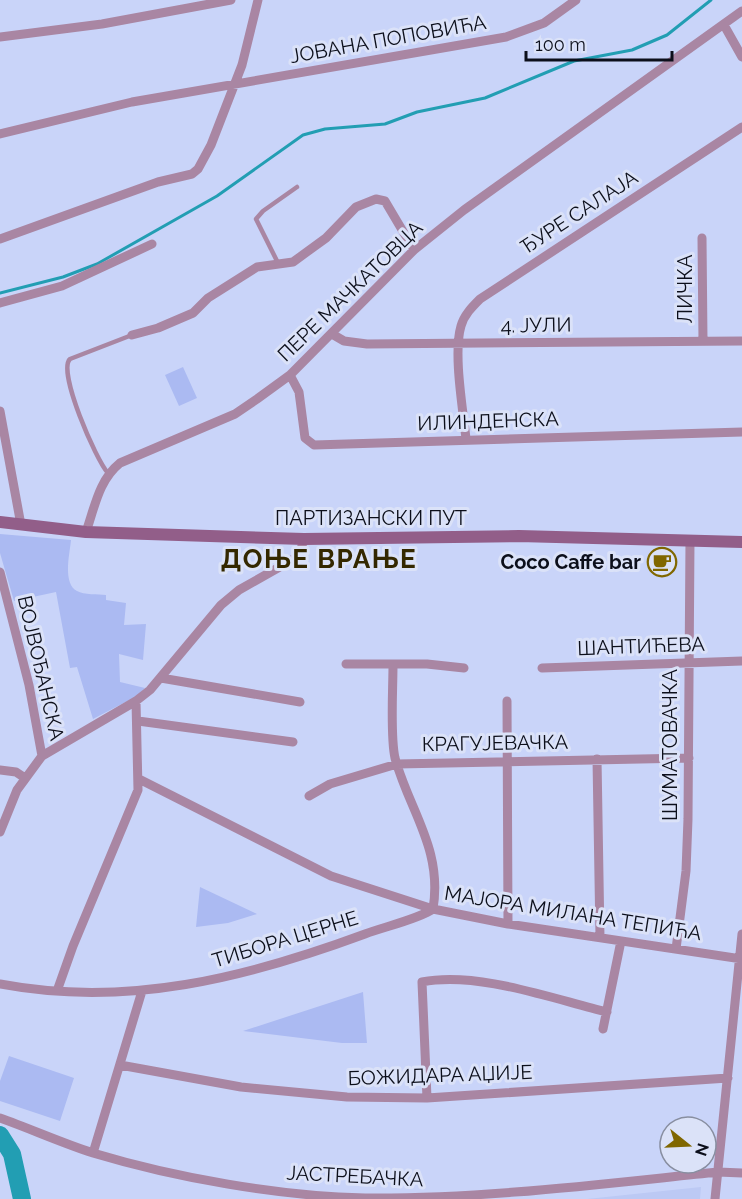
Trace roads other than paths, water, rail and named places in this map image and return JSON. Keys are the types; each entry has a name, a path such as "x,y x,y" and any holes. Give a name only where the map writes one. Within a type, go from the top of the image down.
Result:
{"main road":[{"name":"ПАРТИЗАНСКИ ПУТ","path":"0,522 87,532 304,539 519,536 742,542"}],"street":[{"path":"0,37 102,24 231,0"},
{"path":"0,239 129,192 192,174 204,163 242,65 258,0"},
{"name":"ЈОВАНА ПОПОВИЋА","path":"0,134 85,111 506,37 544,23 576,0"},
{"name":"ПЕРЕ МАЧКАТОВЦА","path":"108,473 140,452 235,414 290,375 414,250 464,210 742,11"},
{"path":"724,25 742,57"},
{"name":"ЂУРЕ САЛАЈА","path":"458,344 464,318 480,299 742,127"},
{"path":"132,335 158,328 193,313 208,298 257,267 293,262 327,238 356,207 375,199 388,204 414,250"},
{"name":"ЛИЧКА","path":"702,238 703,341"},
{"path":"0,303 62,286 152,244"},
{"name":"4. ЈУЛИ","path":"332,334 353,343 742,341"},
{"path":"458,344 465,439"},
{"name":"ИЛИНДЕНСКА","path":"290,375 300,392 303,433 310,444 742,432"},
{"path":"0,411 21,525"},
{"path":"87,532 108,473"},
{"path":"42,756 136,701 161,678 221,605 239,590 299,556 304,539"},
{"name":"ШУМАТОВАЧКА","path":"676,949 686,871 690,540"},
{"name":"ВОЈВОЂАНСКА","path":"0,572 30,685 42,756 14,797 0,832"},
{"name":"ШАНТИЋЕВА","path":"542,668 687,661 742,661"},
{"path":"346,664 427,664 464,668"},
{"path":"393,665 393,745 397,764 426,834 434,879 433,909"},
{"path":"161,678 300,702"},
{"path":"57,991 73,946 138,790 136,701"},
{"path":"507,701 508,924"},
{"path":"138,721 293,742"},
{"name":"КРАГУЈЕВАЧКА","path":"309,796 330,784 397,764 689,758"},
{"path":"597,759 600,937"},
{"path":"0,770 16,772 25,778"},
{"name":"МАЈОРА МИЛАНА ТЕПИЋА","path":"139,779 331,876 433,909 508,924 741,958"},
{"name":"ТИБОРА ЦЕРНЕ","path":"0,984 57,991 142,991 237,976 294,960 433,909"},
{"path":"718,1172 742,934"},
{"path":"603,1029 621,941"},
{"path":"427,1098 422,982 472,983 536,992 607,1012"},
{"path":"93,1153 142,991"},
{"name":"БОЖИДАРА АЏИЈЕ","path":"120,1065 185,1078 284,1092 347,1097 427,1098 728,1078"},
{"name":"ЈАСТРЕБАЧКА","path":"0,1118 93,1153 212,1181 315,1197 482,1196 688,1175"},
{"name":"ЈАСТРЕБАЧКА","path":"718,1172 742,1173"},
{"path":"715,1199 718,1175"}],"lane":[{"path":"279,265 256,219 263,211 297,188"},
{"path":"108,473 102,466 87,433 66,375 65,365 70,359 132,335"}],"waterway":[{"path":"0,293 63,277 97,264 217,196 303,135 325,129 385,124 417,112 485,98 574,61 632,50 667,35 711,0"},
{"path":"0,1135 12,1154 22,1199"}],"place":[{"name":"Coco Caffe bar","path":"662,562"}],"district":[{"name":"ДОЊЕ ВРАЊЕ","path":"319,559"}]}
